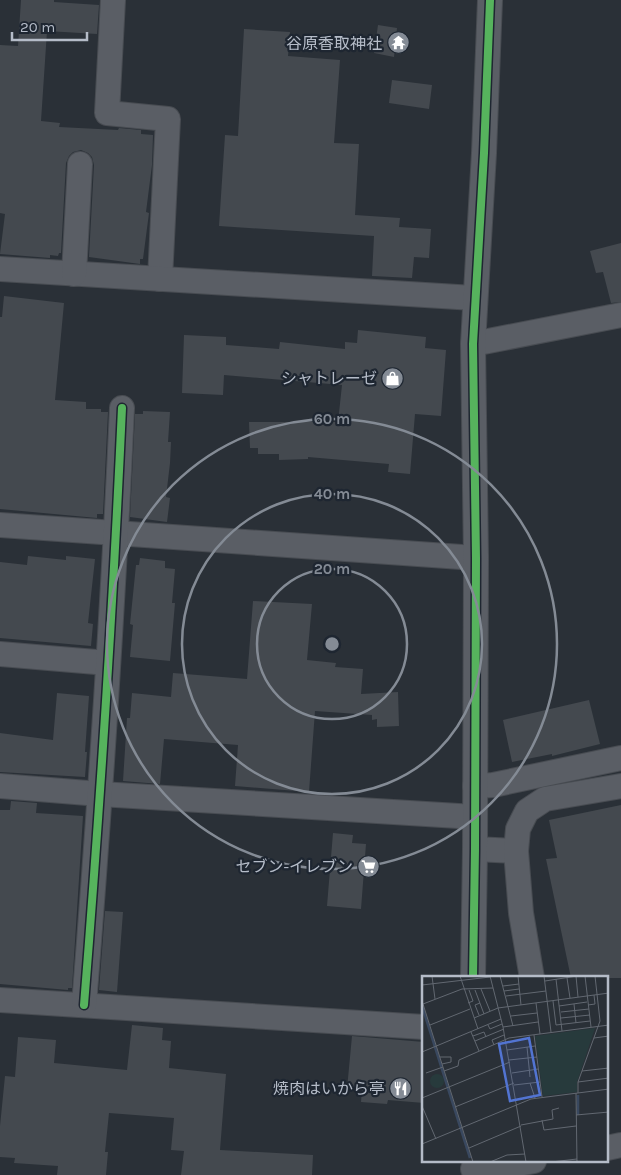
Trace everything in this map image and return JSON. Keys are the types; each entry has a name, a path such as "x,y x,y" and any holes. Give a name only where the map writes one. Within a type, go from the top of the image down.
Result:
{"street":[{"path":"113,0 107,113 168,119 160,279"},
{"path":"473,976 476,817 476,558 473,344 474,298 484,153 490,0"},
{"path":"74,274 80,164"},
{"path":"0,269 474,298"},
{"path":"473,344 621,315"},
{"path":"84,1005 100,794 122,408"},
{"path":"0,525 476,558"},
{"path":"0,654 108,663"},
{"path":"475,786 493,785 621,758"},
{"path":"0,786 476,817"},
{"path":"532,976 521,912 516,851 518,829 527,812 544,799 621,786"},
{"path":"475,849 516,851"},
{"path":"0,1000 422,1026"},
{"path":"608,1148 621,1146"},
{"path":"473,1168 497,1168 529,1162"}],"building":[{"path":"21,0 54,0 54,2 99,5 97,34 47,31 41,121 60,123 59,127 118,130 119,128 141,130 141,134 153,135 152,165 146,212 149,213 143,259 140,259 140,264 89,257 94,165 92,157 81,150 73,152 66,163 61,253 58,256 50,255 50,258 0,254 5,214 0,213 0,45 18,46"},
{"path":"378,25 397,28 394,57 374,53"},
{"path":"244,29 290,32 288,56 340,60 334,143 359,144 355,215 400,218 399,227 431,229 429,258 414,257 412,278 372,276 374,236 219,226 225,135 238,136"},
{"path":"392,80 432,85 429,109 389,103"},
{"path":"621,243 621,302 611,303 603,272 596,273 590,251"},
{"path":"4,296 64,303 55,400 86,402 86,409 101,409 101,412 108,412 103,514 97,514 97,518 0,509 0,317 2,317"},
{"path":"358,330 426,337 425,348 446,350 441,416 415,414 410,474 388,472 389,464 308,457 308,459 279,460 279,454 258,454 258,448 250,448 249,422 338,422 342,385 224,375 223,395 182,393 184,335 226,337 226,345 279,349 280,342 345,349 345,342 357,343"},
{"path":"143,411 170,412 168,442 171,442 166,497 170,498 167,522 130,517 135,414 143,414"},
{"path":"28,556 66,560 66,556 95,559 88,623 93,624 91,646 0,638 0,562 27,565"},
{"path":"140,558 165,561 165,568 175,569 172,603 175,603 170,661 130,657 133,625 130,624 136,565 139,565"},
{"path":"253,601 312,604 307,660 336,663 335,667 363,669 361,694 398,692 399,726 377,727 377,719 372,720 372,715 315,711 309,792 235,786 238,745 164,739 160,784 123,781 127,718 130,718 132,693 171,697 173,673 247,679"},
{"path":"57,693 89,696 85,777 0,772 0,733 53,740"},
{"path":"589,700 600,744 552,756 552,754 512,762 503,720"},
{"path":"11,801 37,803 36,813 83,816 72,988 68,988 68,990 0,984 0,810 10,810"},
{"path":"621,805 621,978 571,976 546,859 557,858 549,820"},
{"path":"333,833 353,835 352,843 366,844 361,909 327,906"},
{"path":"105,911 123,912 117,992 99,990"},
{"path":"132,1025 163,1028 162,1040 171,1041 169,1068 226,1074 220,1150 313,1155 312,1175 181,1175 184,1151 171,1150 174,1118 109,1113 105,1152 108,1152 106,1175 57,1175 58,1166 14,1163 15,1158 0,1157 0,1126 5,1076 15,1077 18,1037 56,1040 54,1063 127,1070"},
{"path":"352,1036 422,1042 422,1103 388,1100 387,1104 361,1102 362,1090 347,1089"}],"cycle path":[{"path":"473,976 476,558 473,344 484,153 490,0"},
{"path":"84,1005 106,706 122,408"}],"place":[{"name":"谷原香取神社","path":"398,43"},
{"name":"シャトレーゼ","path":"393,378"},
{"name":"セブン-イレブン","path":"369,866"},
{"name":"焼肉はいから亭","path":"401,1088"}]}
